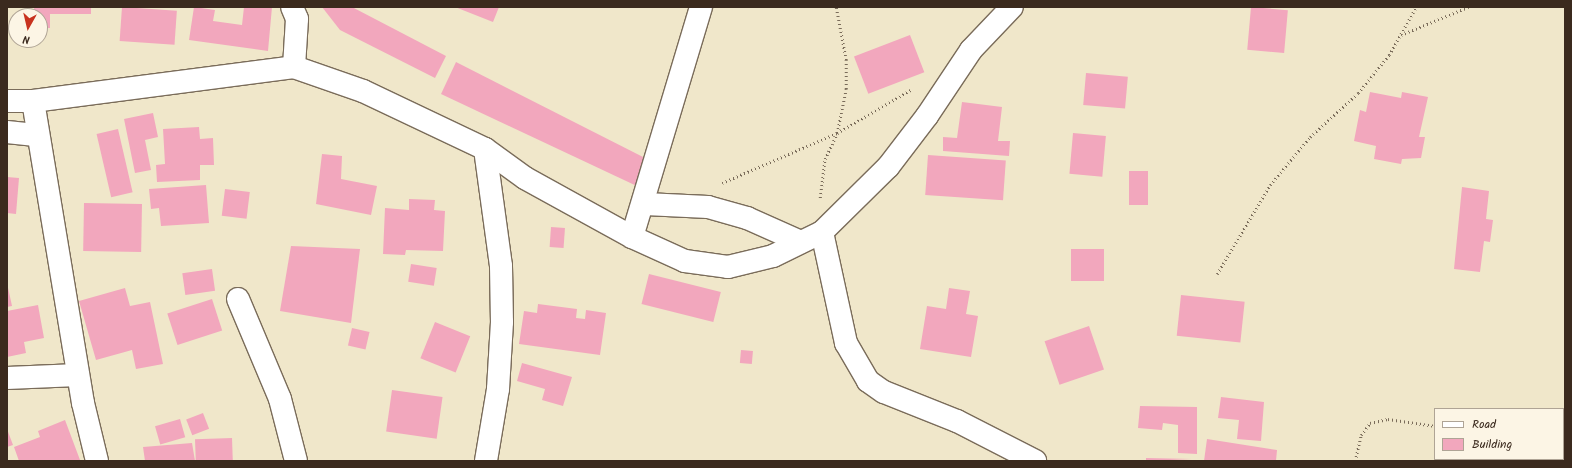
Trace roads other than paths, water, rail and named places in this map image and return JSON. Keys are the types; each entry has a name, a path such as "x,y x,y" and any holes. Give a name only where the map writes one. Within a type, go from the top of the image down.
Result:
{"street":[{"path":"292,7 297,19 294,67"},
{"path":"632,237 644,204 700,7"},
{"path":"7,101 33,101 294,67 363,91 485,149 526,178 632,237 685,261 728,267 773,256 822,232 888,167 928,116 971,50 1012,7"},
{"path":"33,101 78,375 97,461"},
{"path":"7,132 38,135"},
{"path":"485,149 501,266 502,314 498,389 486,461"},
{"path":"644,204 708,207 747,218 801,242"},
{"path":"822,232 846,343 868,380 884,392 957,421 1035,461"},
{"path":"238,298 280,399 296,461"},
{"path":"7,378 78,375"}]}
